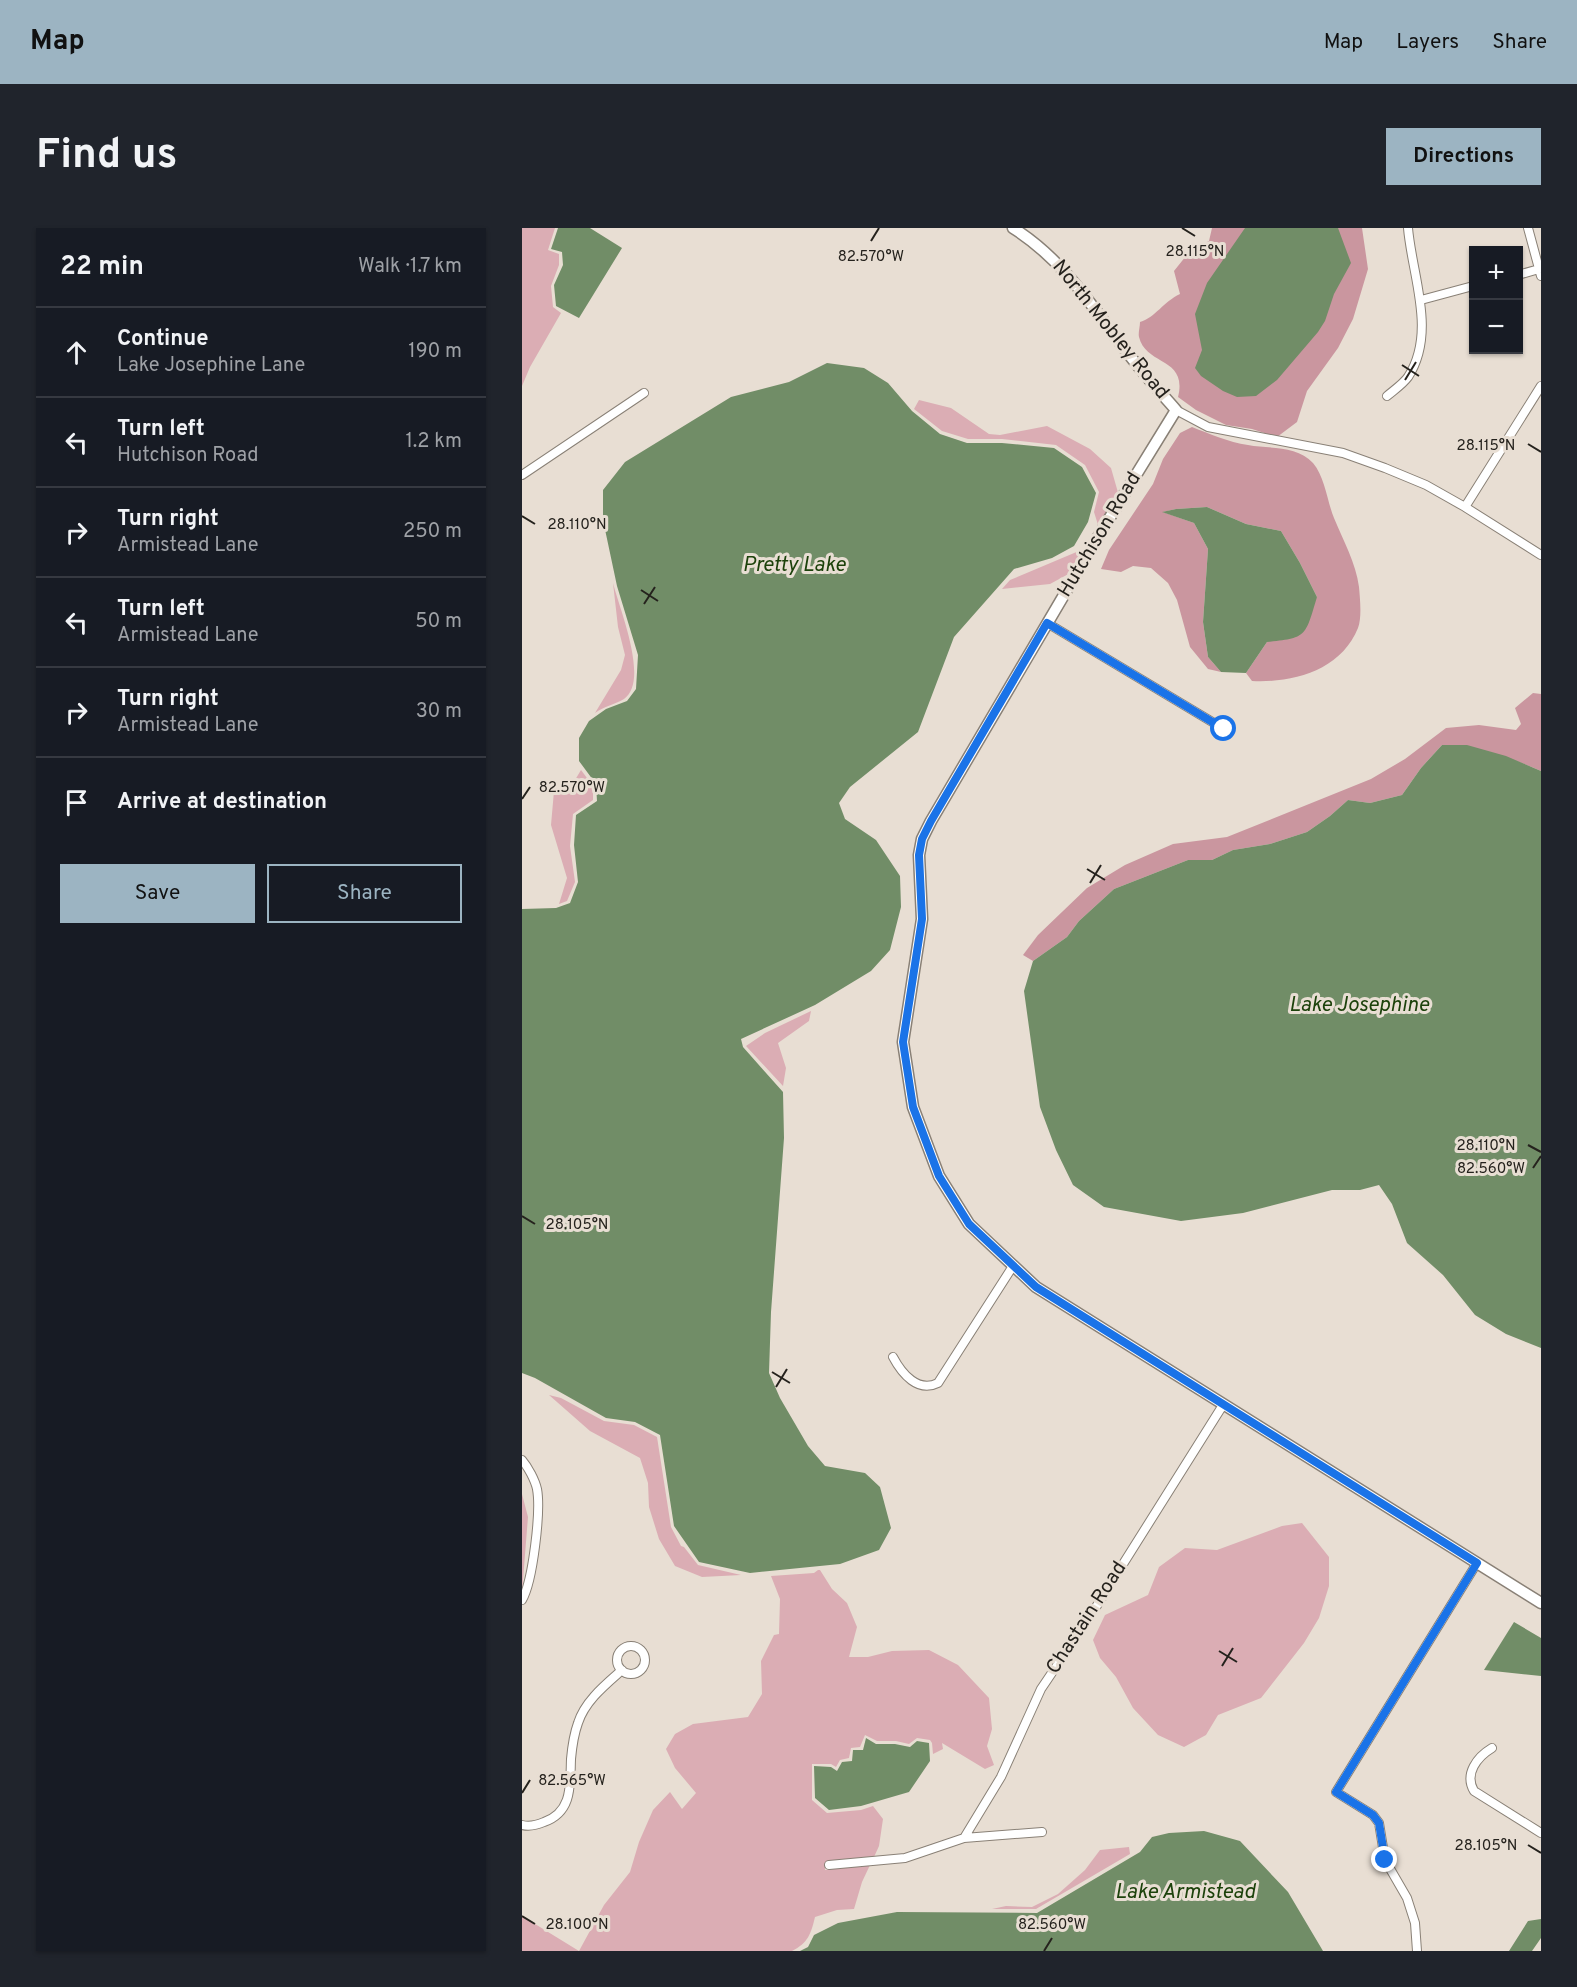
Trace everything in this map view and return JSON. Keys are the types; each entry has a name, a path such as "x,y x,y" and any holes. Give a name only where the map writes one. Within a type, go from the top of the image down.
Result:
{"street":[{"name":"North Mobley Road","path":"1013,228 1061,266 1084,292 1134,361 1176,410 1208,427 1343,453 1426,485 1541,555"},
{"path":"1387,396 1407,378 1418,353 1422,322 1421,300 1410,252 1408,228"},
{"path":"1523,274 1540,273 1528,228"},
{"path":"1421,300 1469,287"},
{"path":"1465,507 1541,386"},
{"path":"522,475 644,393"},
{"name":"Hutchison Road","path":"1176,410 1047,623 922,839 919,855 922,919 903,1042 913,1107 939,1176 969,1224 1036,1287 1541,1603"},
{"path":"1047,623 1224,729"},
{"path":"893,1357 898,1367 920,1385 927,1387 938,1383 1013,1266"},
{"name":"Chastain Road","path":"964,1838 1001,1777 1041,1689 1091,1615 1223,1404"},
{"path":"522,1460 537,1490 536,1539 529,1583 522,1600"},
{"path":"1417,1951 1415,1923 1407,1898 1385,1860 1379,1823 1373,1815 1336,1792 1477,1563"},
{"path":"522,1825 529,1827 547,1821 565,1806 570,1792 571,1759 578,1722 590,1699 621,1670"},
{"path":"1492,1748 1481,1754 1469,1774 1469,1784 1474,1791 1541,1833"},
{"path":"829,1866 905,1858 964,1838 1042,1832"}],"shaded area":[{"path":"522,228 555,228 548,250 559,254 559,265 551,286 553,307 561,313 530,367 522,386"},
{"path":"1212,228 1362,228 1368,269 1353,319 1338,348 1307,391 1297,422 1277,437 1252,429 1226,425 1196,410 1178,397 1177,375 1172,368 1149,353 1139,337 1140,322 1151,317 1180,294 1174,271 1190,251 1209,241"},
{"path":"919,400 951,408 989,434 1000,435 1047,426 1090,449 1111,468 1119,496 1099,528 1094,512 1099,492 1085,465 1056,445 1002,439 968,439 942,431 914,409"},
{"path":"1192,427 1241,444 1291,450 1306,457 1317,469 1355,569 1360,602 1358,628 1340,654 1328,664 1300,676 1268,681 1252,681 1246,673 1267,642 1317,597 1281,531 1246,524 1207,507 1163,512 1194,523 1208,549 1203,622 1208,657 1221,672 1208,669 1190,647 1177,600 1168,583 1151,568 1133,566 1121,572 1101,569 1109,550 1153,484 1163,459 1180,433"},
{"path":"1086,548 1074,571 1050,584 1002,589 1010,580"},
{"path":"613,583 634,661 634,677 631,690 624,699 595,713 621,670 625,655 618,627"},
{"path":"1533,693 1541,694 1541,771 1493,754 1442,745 1421,768 1402,795 1370,803 1348,800 1307,832 1270,844 1233,850 1212,860 1188,860 1114,889 1079,921 1067,937 1033,961 1023,955 1038,935 1087,888 1125,865 1173,844 1227,837 1371,779 1405,759 1446,728 1479,725 1516,730 1521,724 1515,708"},
{"path":"581,770 593,786 593,800 573,814 570,846 575,882 567,901 559,904 567,878 551,825 554,791 572,785"},
{"path":"811,1011 809,1021 778,1043 786,1068 783,1086 746,1046 765,1033"},
{"path":"549,1395 561,1398 604,1421 634,1425 657,1437 671,1527 681,1546 698,1565 741,1575 702,1577 675,1566 659,1539 649,1507 648,1483 640,1458 590,1431"},
{"path":"522,1494 528,1517 522,1592"},
{"path":"1302,1523 1329,1557 1329,1586 1319,1618 1304,1643 1261,1698 1218,1715 1206,1735 1184,1747 1158,1735 1133,1708 1116,1677 1100,1658 1093,1640 1105,1615 1148,1595 1159,1567 1185,1548 1217,1550 1282,1526"},
{"path":"820,1570 832,1589 847,1603 857,1627 849,1657 868,1657 892,1651 929,1650 958,1665 989,1698 992,1729 987,1746 994,1765 985,1769 942,1743 943,1749 933,1754 930,1740 917,1738 909,1744 877,1741 865,1735 860,1747 851,1748 849,1758 840,1760 836,1767 831,1764 812,1764 812,1800 827,1813 861,1810 873,1806 883,1819 879,1846 874,1857 825,1862 825,1870 870,1865 854,1909 837,1910 815,1917 808,1937 802,1945 792,1951 579,1951 604,1905 630,1872 639,1842 653,1810 670,1792 682,1809 696,1793 675,1768 666,1749 675,1734 693,1724 748,1717 762,1694 761,1661 774,1635 779,1634 780,1599 771,1576 814,1573"},
{"path":"1129,1847 1130,1854 1036,1909 992,1909 1006,1906 1032,1907 1058,1894 1085,1870 1100,1850"},
{"path":"522,1916 579,1951 522,1951"}],"water":[{"path":"558,228 590,228 622,248 579,318 556,306 554,285 563,265 562,252 551,249"},
{"path":"1245,228 1338,228 1351,263 1334,294 1325,321 1318,332 1277,380 1256,396 1237,397 1223,391 1201,376 1195,368 1202,350 1195,314 1207,283"},
{"name":"Pretty Lake","path":"827,363 864,368 888,383 912,411 940,434 967,443 1002,443 1054,448 1082,467 1096,493 1088,522 1074,546 1052,558 1014,569 954,637 918,732 850,787 839,803 845,819 876,840 900,876 901,907 890,950 871,971 815,1005 741,1039 743,1047 783,1092 784,1138 771,1312 769,1373 780,1398 808,1446 825,1466 865,1473 880,1487 891,1528 879,1550 840,1564 750,1573 699,1562 674,1526 660,1435 635,1422 606,1418 522,1373 522,909 556,908 570,903 578,882 574,845 576,815 597,801 596,784 579,761 579,738 589,721 606,709 627,701 636,689 638,655 617,586 603,520 603,490 625,462 731,397 789,382"},
{"path":"1207,507 1246,524 1281,531 1317,597 1310,620 1303,633 1290,639 1267,642 1246,673 1221,672 1208,657 1203,622 1208,549 1194,523 1162,512"},
{"name":"Lake Josephine","path":"1442,745 1467,745 1506,756 1541,771 1541,1348 1506,1334 1475,1315 1443,1275 1407,1243 1392,1204 1379,1185 1360,1190 1332,1190 1243,1213 1181,1221 1104,1207 1073,1185 1056,1150 1040,1107 1024,991 1033,961 1067,937 1079,921 1114,889 1188,860 1212,860 1233,850 1270,844 1307,832 1348,800 1370,803 1402,795 1421,768"},
{"path":"1514,1622 1541,1638 1541,1676 1484,1670"},
{"path":"866,1738 876,1744 910,1747 917,1741 929,1743 930,1761 909,1792 861,1806 829,1810 815,1798 814,1766 831,1767 837,1771 842,1762 852,1761 853,1750 863,1750"},
{"name":"Lake Armistead","path":"1204,1831 1240,1841 1288,1892 1323,1951 800,1951 808,1947 814,1935 838,1923 897,1912 1037,1913 1140,1852 1152,1837 1169,1833"},
{"path":"1541,1919 1541,1938 1532,1951 1509,1951 1528,1921"}],"route":[{"path":"1224,729 1048,626 1047,623 922,839 919,855 922,919 903,1042 913,1107 939,1176 969,1224 1036,1287 1477,1563 1336,1792 1373,1815 1379,1823 1385,1860"}]}
